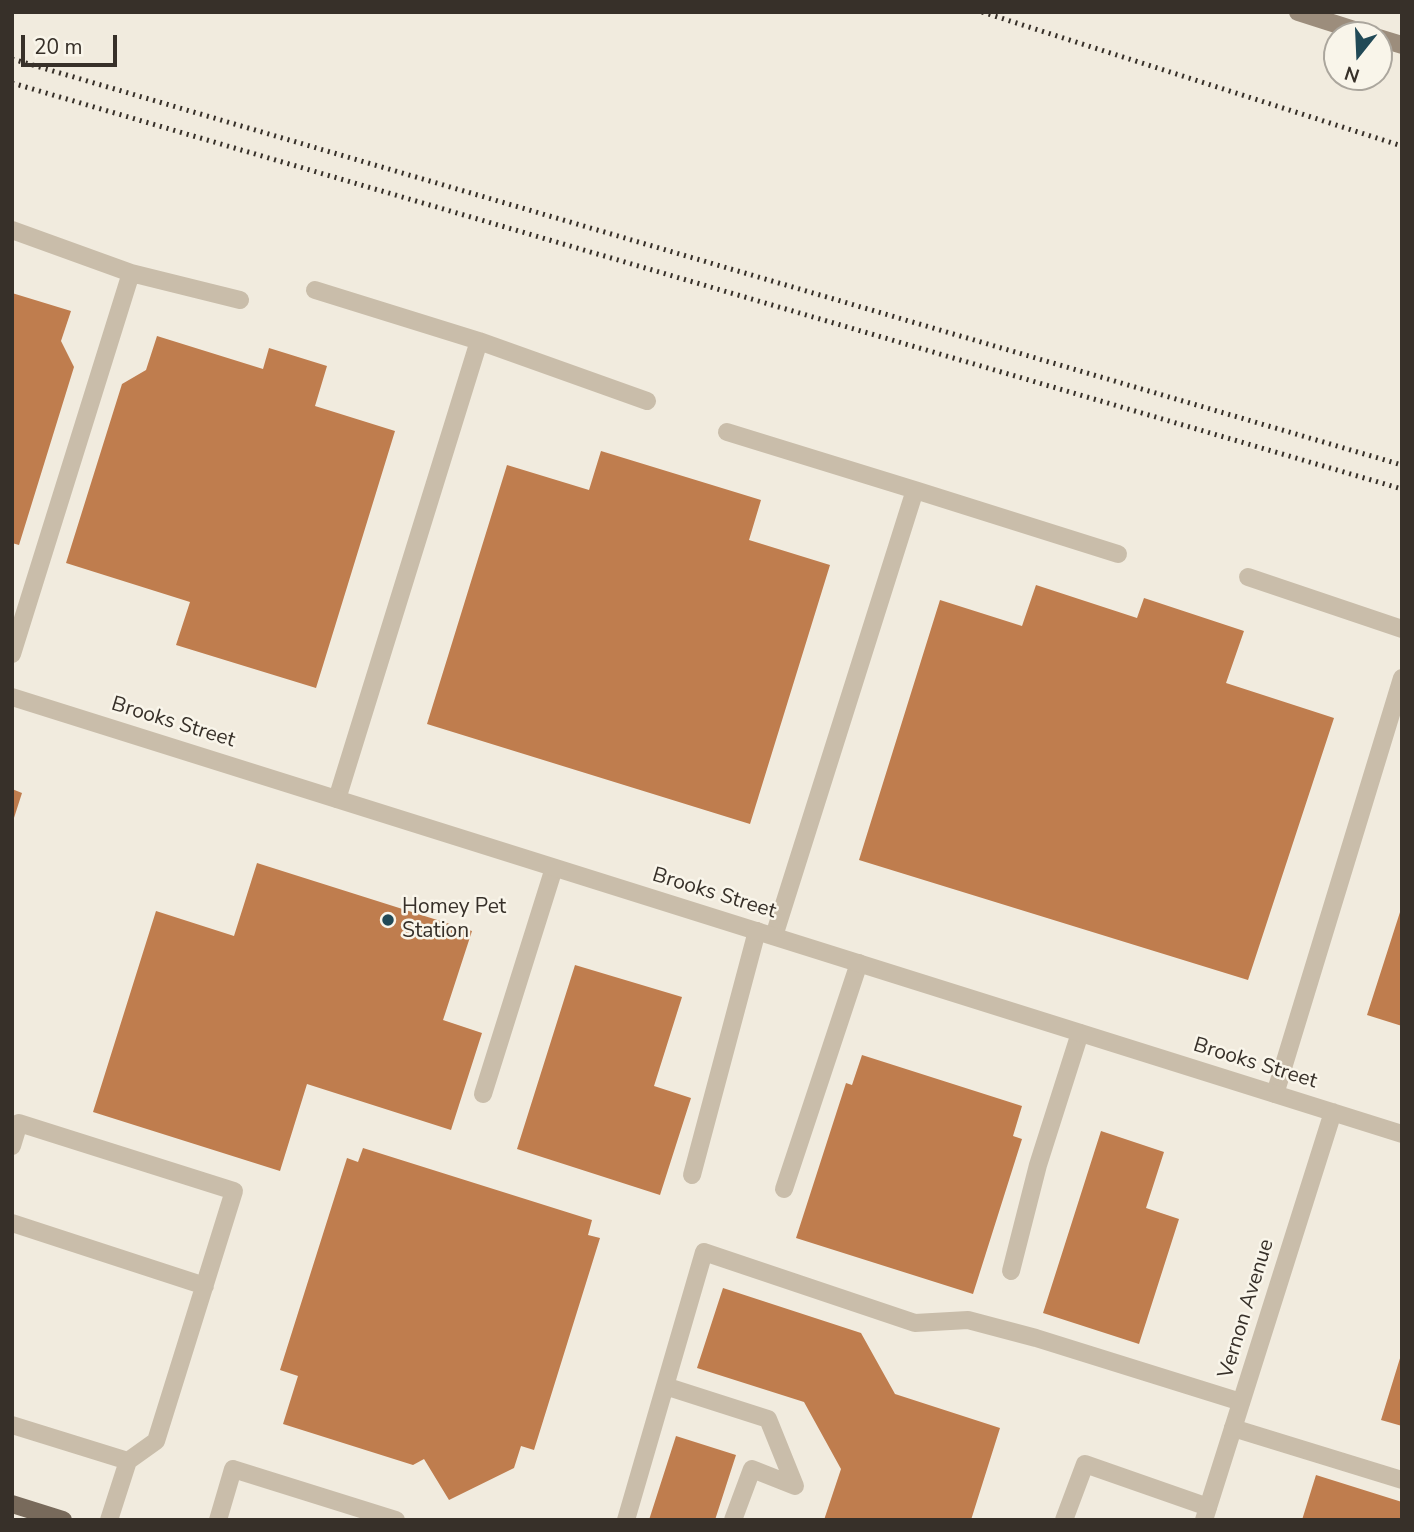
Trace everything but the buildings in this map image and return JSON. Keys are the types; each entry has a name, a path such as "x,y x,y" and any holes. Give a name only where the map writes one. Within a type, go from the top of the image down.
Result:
{"main road":[{"path":"12,1504 63,1520"}],"street":[{"path":"1298,12 1326,21"},
{"path":"12,230 131,273 240,300"},
{"path":"12,654 131,273"},
{"path":"316,290 479,341 647,401"},
{"path":"337,799 479,341"},
{"path":"727,432 1118,554"},
{"path":"692,1175 765,934 915,490"},
{"path":"1248,577 1402,629"},
{"path":"1275,1094 1402,678"},
{"name":"Brooks Street","path":"12,696 1402,1133"},
{"path":"482,1094 554,868"},
{"path":"784,1189 859,963"},
{"path":"1011,1271 1038,1165 1080,1033"},
{"name":"Vernon Avenue","path":"1206,1513 1333,1112"},
{"path":"12,1146 19,1123 234,1191 156,1441 128,1461 109,1520"},
{"path":"12,1223 205,1286"},
{"path":"626,1520 704,1252 915,1323 968,1320 1036,1338 1241,1402"},
{"path":"665,1385 768,1419 795,1486 751,1469 733,1520"},
{"path":"12,1425 128,1461"},
{"path":"1233,1428 1402,1480"},
{"path":"1064,1520 1085,1464 1206,1513"},
{"path":"218,1520 233,1469 396,1520"}],"railway":[{"path":"982,12 1402,146"},
{"path":"12,59 1402,465"},
{"path":"12,83 1402,489"}],"place":[{"name":"Homey Pet Station","path":"388,920"}]}
